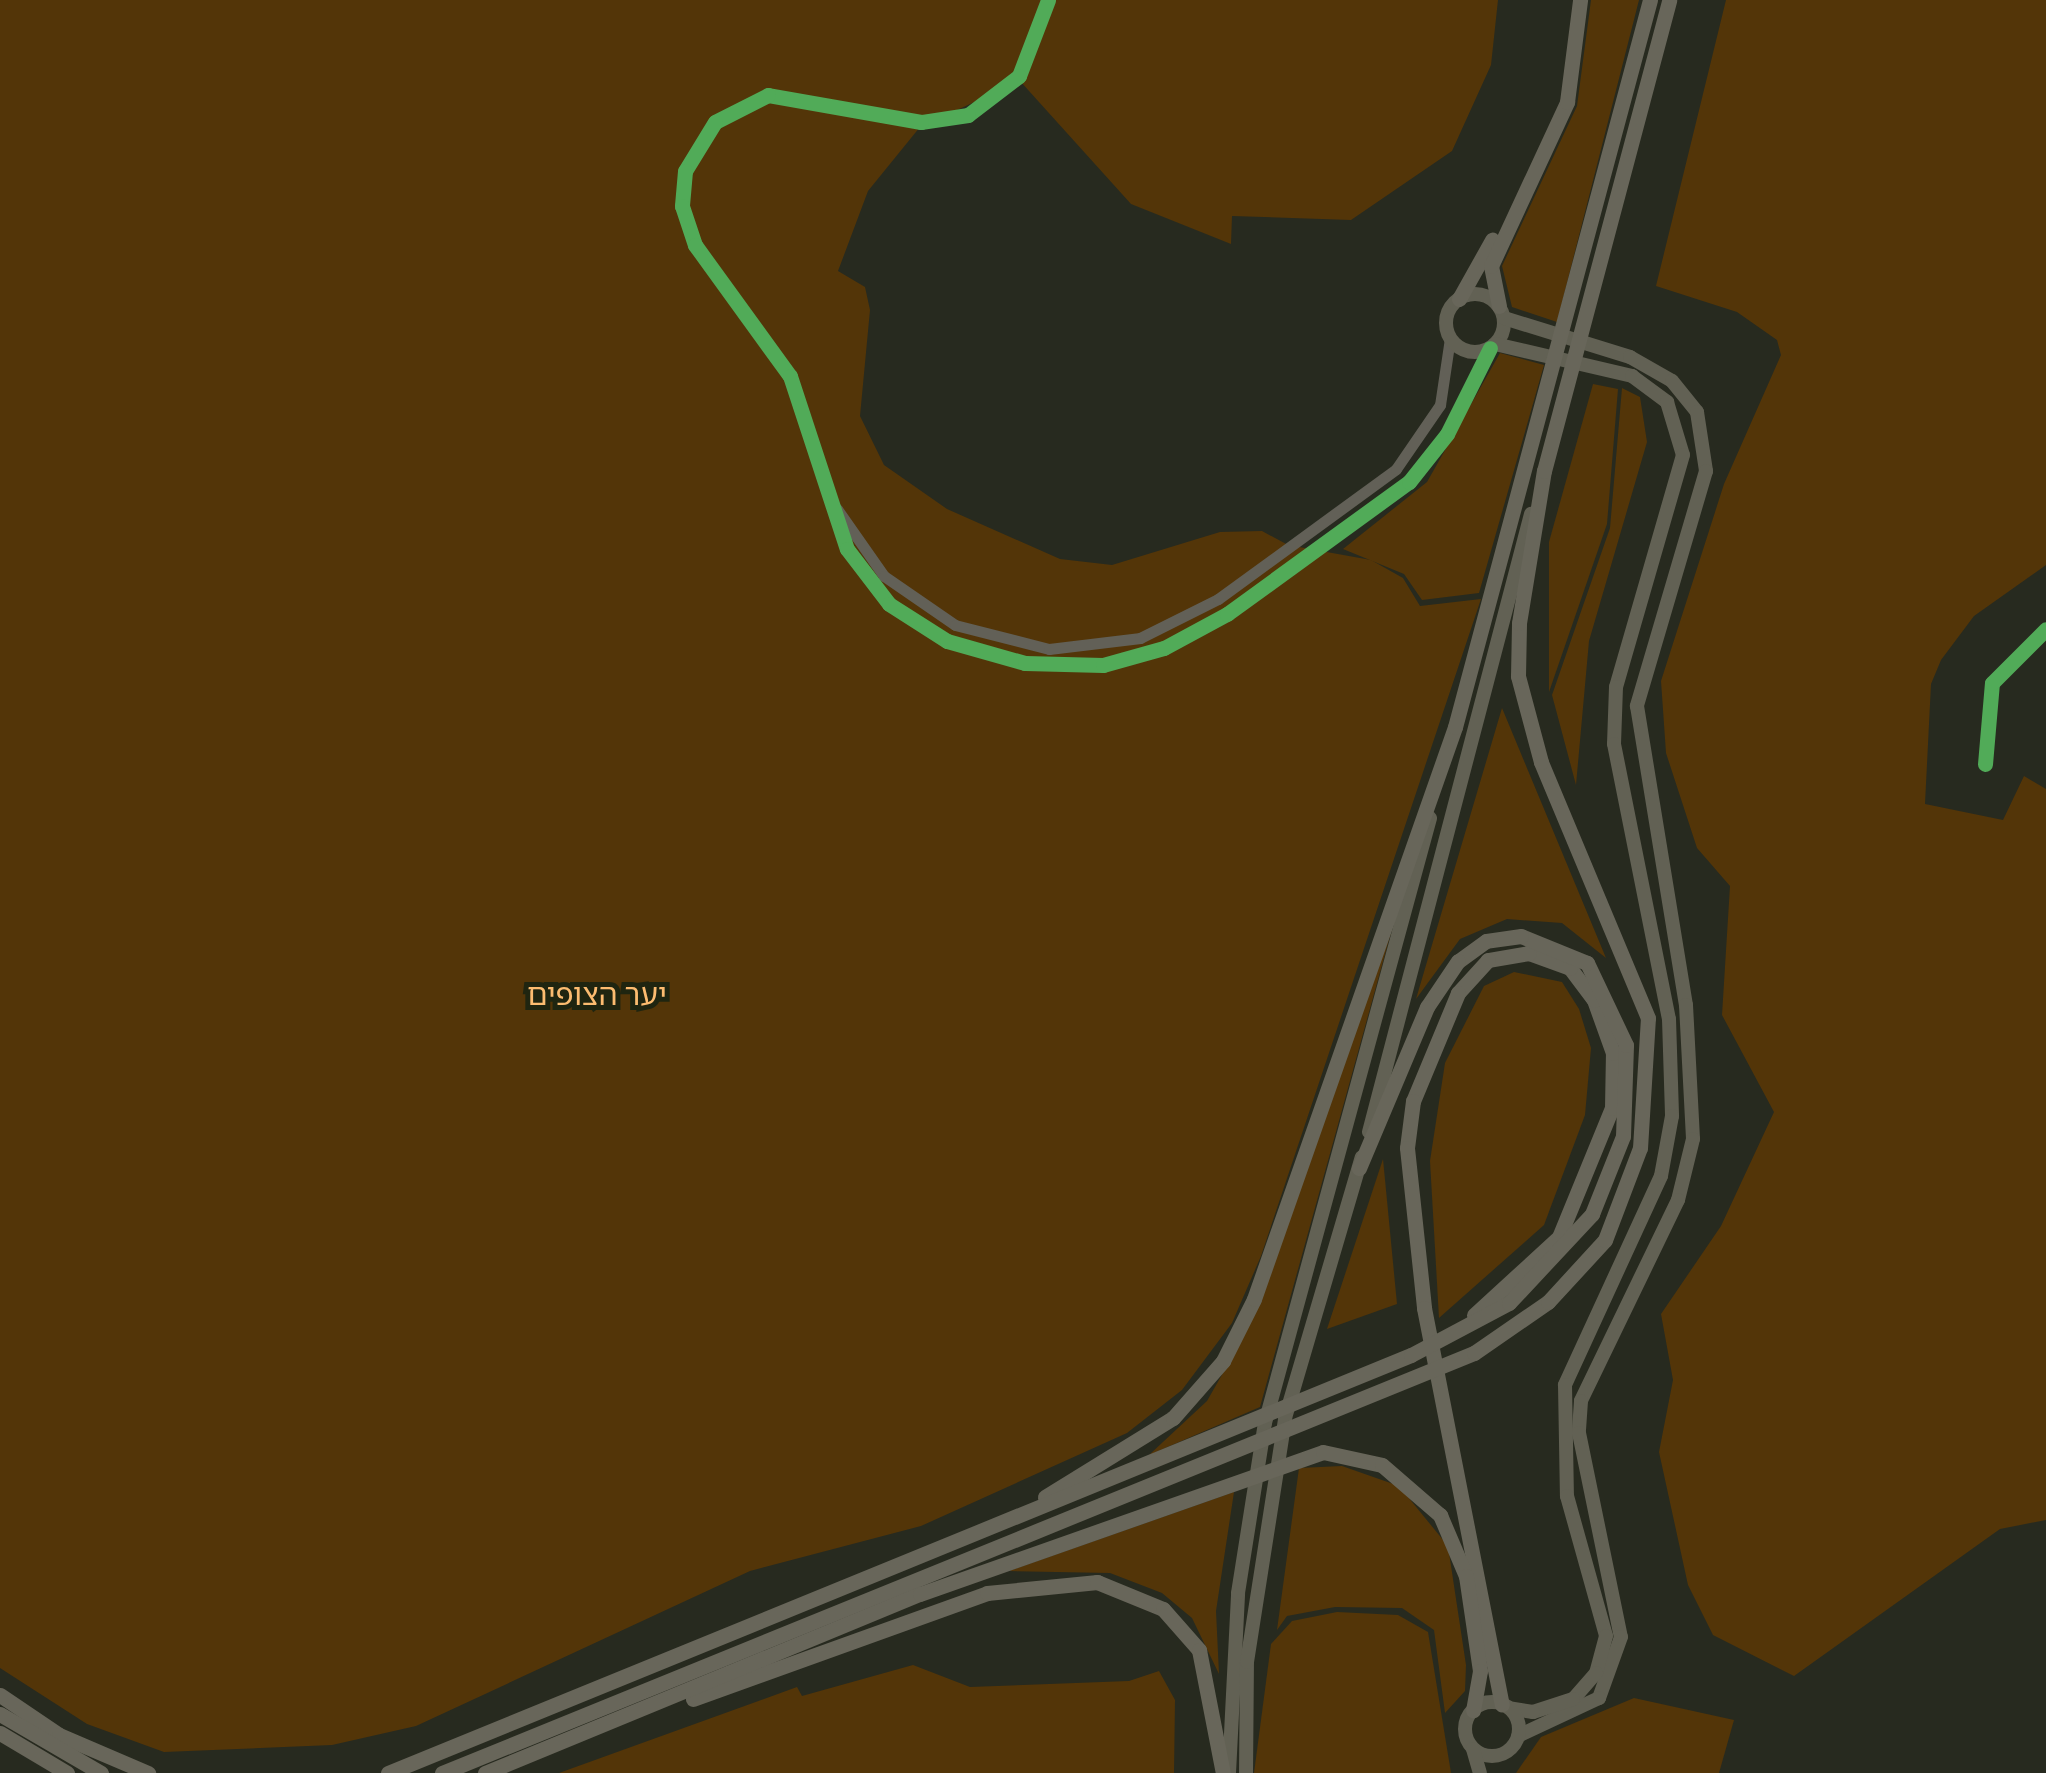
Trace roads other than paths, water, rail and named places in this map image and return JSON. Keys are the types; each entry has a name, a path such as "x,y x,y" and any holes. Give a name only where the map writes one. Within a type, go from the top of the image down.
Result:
{"highway":[{"path":"1502,312 1491,266 1567,102 1580,0"},
{"path":"974,1534 1154,1434 1231,1348 1455,727 1650,0"},
{"path":"442,1773 1420,1377 1520,1325 1605,1240 1640,1148 1648,1018 1541,762 1518,676 1544,470 1670,0"},
{"path":"1458,299 1524,196"},
{"path":"388,1773 1440,1342 1531,1286 1609,1181 1630,1072 1617,1014 1587,964 1521,936 1486,941 1458,961 1427,1006 1359,1168"},
{"path":"1440,1342 1545,1255 1602,1150 1613,1053 1586,985 1556,960 1516,952 1488,960 1437,1032 1406,1148 1424,1308 1505,1706"},
{"path":"486,1773 920,1594 1322,1452 1382,1465 1440,1514 1466,1576 1480,1671 1473,1710"},
{"path":"533,1754 924,1614 1067,1580 1122,1588 1182,1626 1209,1675 1226,1773"},
{"path":"0,1696 59,1735 148,1773"},
{"path":"0,1714 102,1773"},
{"path":"0,1733 68,1773"}],"main road":[{"path":"1480,1773 1466,1724 1473,1710 1505,1706 1533,1712 1573,1699 1602,1656 1606,1636 1567,1496 1565,1385 1662,1176 1672,1116 1669,1019 1614,744 1616,687 1683,455 1667,402 1632,376 1522,347 1492,346 1472,352 1450,338 1448,312 1458,299 1476,293 1527,329 1630,356 1672,382 1704,438 1702,488 1637,706 1686,1005 1692,1139 1678,1200 1581,1401 1581,1464 1621,1613 1617,1661 1598,1698 1518,1736 1507,1751 1501,1773"},
{"path":"1492,346 1502,312"},
{"path":"1246,1773 1247,1662 1273,1490 1302,1347 1359,1168 1544,470"},
{"path":"1226,1773 1252,1498 1281,1350 1455,727"},
{"path":"1505,1706 1518,1736"},
{"path":"1473,1748 1507,1751"}],"street":[{"path":"1048,0 1019,76 968,114 921,122 768,95 715,122 690,158 682,190 688,230 790,376 858,567 927,630 1036,665 1125,661 1227,614 1374,514 1434,454 1492,346"},
{"path":"824,477 884,576 955,625 1050,649 1121,643 1218,599 1396,470 1440,405 1450,338"},
{"path":"1985,764 1992,683 2046,629"}],"park label":[{"name":"יער הצופים","path":"597,994"}]}
